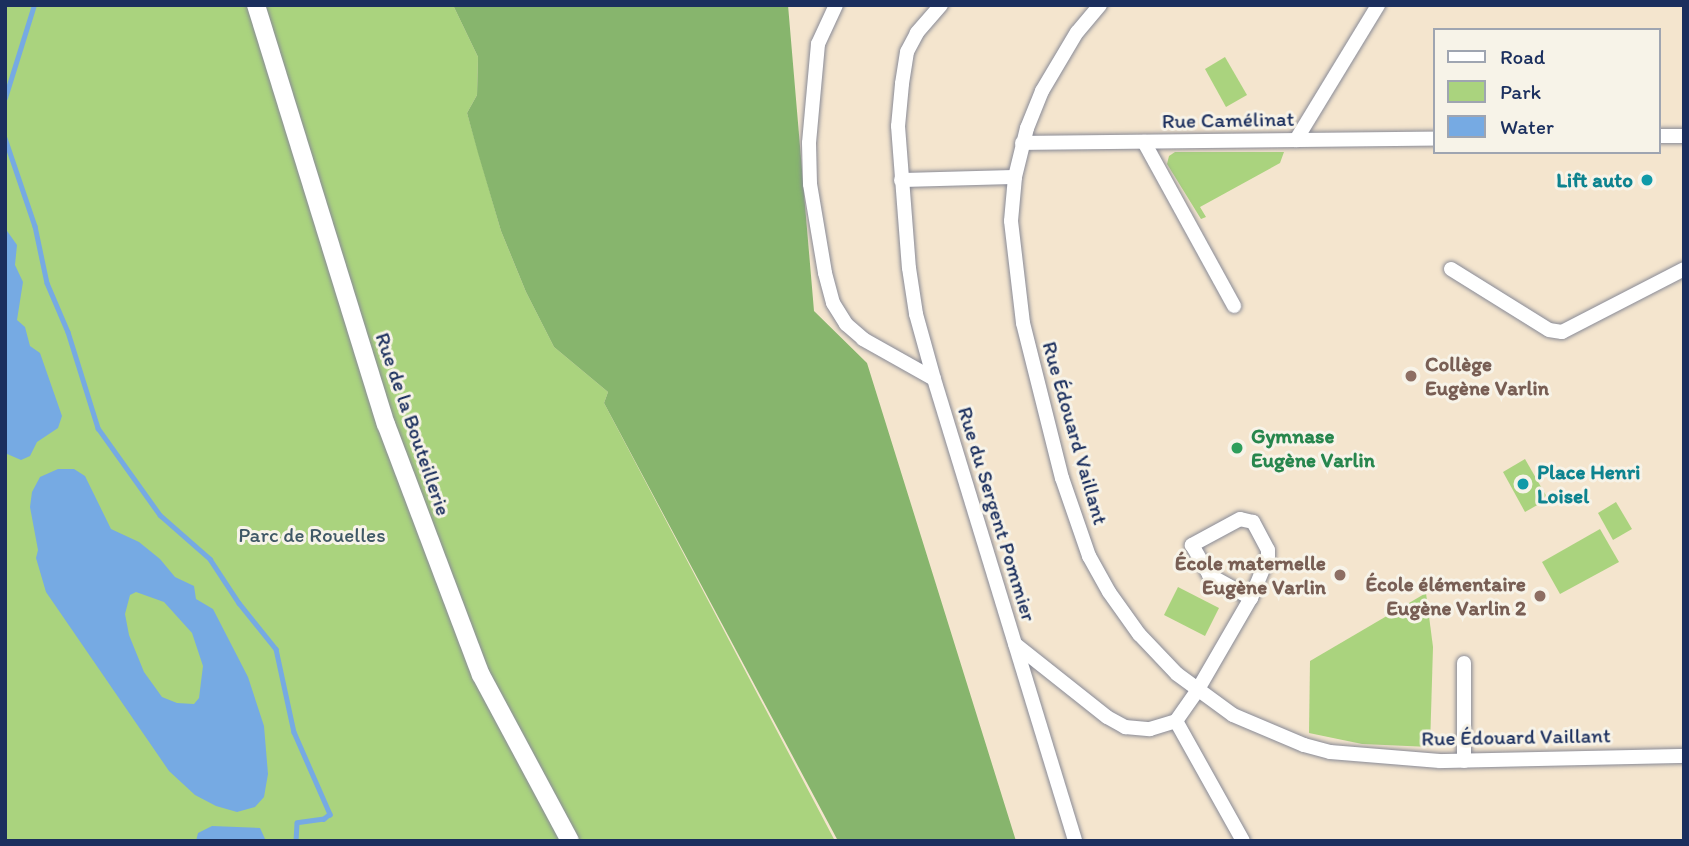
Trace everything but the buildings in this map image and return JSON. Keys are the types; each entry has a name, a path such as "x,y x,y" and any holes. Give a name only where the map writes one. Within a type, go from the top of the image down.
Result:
{"street":[{"name":"Rue de la Bouteillerie","path":"256,5 391,437 481,675 569,841"},
{"path":"836,5 818,44 810,109 810,184 825,273 833,303 846,324 863,339 934,379"},
{"name":"Rue du Sergent Pommier","path":"941,5 917,33 907,52 898,126 914,302 934,379 1015,644 1107,717 1125,727 1150,729 1176,721"},
{"name":"Rue Édouard Vaillant","path":"1100,5 1077,32 1042,91 1021,143 1011,221 1023,323 1062,478 1083,541 1109,592 1139,634 1197,691 1233,715 1317,748 1380,757 1464,761 1684,756"},
{"path":"1296,140 1378,5"},
{"path":"1661,136 1684,136"},
{"name":"Rue Camélinat","path":"1021,143 1434,139"},
{"path":"1144,142 1234,306"},
{"path":"901,180 1015,177"},
{"path":"1451,269 1549,330 1562,332 1684,269"},
{"path":"1243,841 1176,721 1197,691 1251,598 1268,550 1253,522 1240,519 1192,545 1209,575 1251,598"},
{"path":"1015,644 1075,841"},
{"path":"1464,663 1464,761"}],"green space":[{"name":"Parc de Rouelles","path":"5,5 453,5 478,57 477,95 467,113 501,231 526,292 554,347 608,392 604,403 835,841 5,841"},
{"path":"453,5 788,5 814,311 867,363 1016,841 838,841 604,403 608,392 554,347 526,292 501,231 467,113 477,95 478,57"},
{"path":"1225,57 1247,95 1226,107 1205,69"},
{"path":"1175,152 1284,152 1280,163 1200,207 1206,217 1201,219 1167,164 1169,156"},
{"path":"1525,459 1548,499 1525,512 1503,472"},
{"path":"1616,502 1632,529 1613,540 1598,513"},
{"path":"1600,529 1619,562 1560,594 1542,562"},
{"path":"1178,587 1219,608 1205,636 1164,615"},
{"path":"1426,593 1433,647 1430,747 1362,744 1309,733 1310,661"}],"water":[{"path":"5,228 17,245 15,265 23,282 17,320 25,327 30,346 40,353 62,416 58,428 37,442 30,456 21,460 5,453"},
{"path":"58,469 74,469 85,476 111,529 139,542 160,559 175,577 194,586 196,599 213,609 248,677 264,726 268,774 264,797 255,807 237,812 216,806 195,795 169,771 46,592 36,558 38,550 30,507 32,492 40,477","holes":["136,592 164,602 192,633 203,666 199,698 194,704 177,703 162,697 144,672 129,635 125,614 130,595"]},
{"path":"212,826 260,828 266,841 196,841 198,833"}],"waterway":[{"path":"5,98 34,5"},
{"path":"5,138 35,226 47,283 68,332 98,428 160,515 210,559 239,603 276,649 294,732 330,814 324,819 297,823 296,841"}],"place":[{"name":"Lift auto","path":"1647,180"},
{"name":"Collège Eugène Varlin","path":"1411,376"},
{"name":"Gymnase Eugène Varlin","path":"1237,448"},
{"name":"Place Henri Loisel","path":"1523,484"},
{"name":"École maternelle Eugène Varlin","path":"1340,575"},
{"name":"École élémentaire Eugène Varlin 2","path":"1540,596"}]}
